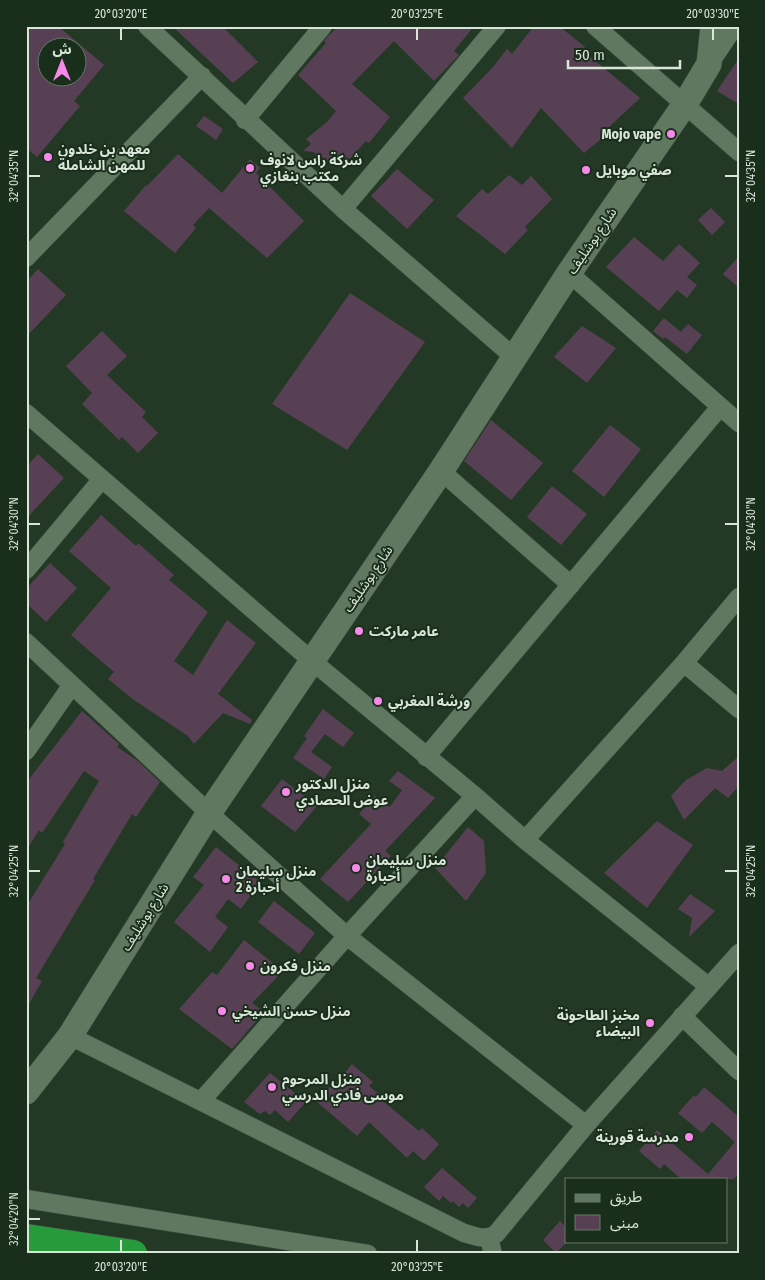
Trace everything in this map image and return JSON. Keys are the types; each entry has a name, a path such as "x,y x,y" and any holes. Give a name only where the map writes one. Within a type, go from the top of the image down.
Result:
{"highway":[{"path":"26,1238 133,1254"}],"street":[{"path":"147,26 343,209 514,357"},
{"path":"246,120 323,26"},
{"path":"343,209 498,26"},
{"path":"595,26 739,152"},
{"path":"709,64 713,26"},
{"path":"709,64 735,26"},
{"name":"شارع بوشليف","path":"26,1092 70,1036 210,813 441,471 569,273 686,104 709,64"},
{"path":"26,258 202,76"},
{"path":"569,273 739,423"},
{"path":"426,757 720,407"},
{"path":"26,413 426,757 475,796 525,840 708,986"},
{"path":"441,471 571,584"},
{"path":"26,570 102,479"},
{"path":"525,840 684,663 739,597"},
{"path":"26,642 210,813 347,936 586,1125"},
{"path":"684,663 739,709"},
{"path":"26,751 72,685"},
{"path":"201,1101 347,936 475,796"},
{"path":"70,1036 464,1233 481,1238 491,1246 496,1234 586,1125 739,952"},
{"path":"682,1016 739,1071"},
{"path":"26,1199 368,1254"}],"building":[{"path":"26,26 58,26 72,38 38,38 38,88 85,88 74,101 80,106 37,157 26,148"},
{"path":"172,26 222,26 258,62 233,83"},
{"path":"339,26 474,26 454,51 459,55 434,81 394,41 352,84 390,117 369,143 366,141 341,168 333,159 326,161 322,157 318,158 314,152 303,151 311,144 306,139 327,122 336,111 298,75 326,43 324,41 328,36"},
{"path":"534,26 559,26 585,47 582,50 640,98 609,127 612,130 584,153 541,108 512,148 463,98 493,67 507,49 512,54"},
{"path":"88,51 104,65 88,84"},
{"path":"739,58 739,104 717,91"},
{"path":"204,116 223,129 216,140 196,126"},
{"path":"178,154 222,193 250,159 260,168 256,173 304,221 267,258 209,208 193,225 196,228 175,253 124,211 146,185"},
{"path":"397,169 434,200 407,229 371,196"},
{"path":"509,175 522,185 531,176 552,199 525,227 528,230 505,254 456,216 482,189 488,194"},
{"path":"711,208 725,222 712,235 698,220"},
{"path":"634,237 663,261 679,244 700,263 687,277 697,285 687,298 677,290 659,311 606,267"},
{"path":"739,256 739,288 723,274"},
{"path":"38,269 66,295 26,337 26,282"},
{"path":"350,293 425,342 347,450 272,404"},
{"path":"664,318 681,332 688,324 702,335 687,354 665,337 663,339 653,331"},
{"path":"582,326 616,348 587,383 554,357"},
{"path":"102,331 127,356 107,375 146,412 142,417 158,433 138,453 122,437 119,440 82,404 92,393 66,366"},
{"path":"491,420 543,463 511,500 464,461"},
{"path":"610,425 641,449 604,497 572,471"},
{"path":"38,454 64,478 26,519 26,467"},
{"path":"552,486 587,514 561,545 527,517"},
{"path":"101,515 136,546 138,543 174,575 169,580 208,612 174,661 193,675 227,620 256,643 218,694 252,720 250,724 223,713 194,744 188,736 134,700 108,679 114,672 71,635 111,588 69,551"},
{"path":"50,563 77,588 46,622 26,603 26,589"},
{"path":"323,709 354,733 343,747 325,734 311,752 332,767 324,779 293,758 307,738 304,736"},
{"path":"82,711 119,744 117,747 138,761 160,782 136,817 132,814 93,879 95,880 36,978 42,981 26,1009 26,907 65,844 63,842 99,781 84,771 42,833 39,830 26,851 26,783"},
{"path":"739,756 739,786 728,798 715,788 684,820 671,796 686,780 707,768 722,771"},
{"path":"398,771 435,798 385,851 391,856 348,902 320,879 371,824 359,814 375,796 390,807 402,790 389,781"},
{"name":"منزل الدكتور عوض الحصادي","path":"282,779 317,806 295,832 261,806"},
{"path":"657,821 693,845 647,908 604,873"},
{"path":"468,827 484,841 486,873 466,901 435,868"},
{"path":"216,847 260,882 241,909 228,899 215,917 228,927 210,952 174,922 204,885 193,877"},
{"path":"690,894 715,911 689,937 692,918 678,909"},
{"path":"274,901 315,933 299,954 258,922"},
{"name":"منزل حسن الشيخي","path":"244,940 283,971 252,1003 264,1012 232,1049 179,1009 212,972 217,975"},
{"path":"352,1064 373,1082 369,1086 380,1095 378,1097 419,1131 422,1128 439,1144 424,1161 413,1151 407,1158 369,1122 357,1136 317,1102 331,1085 333,1087"},
{"name":"منزل المرحوم موسى فادي الدرسي","path":"270,1073 306,1102 288,1122 275,1110 270,1115 265,1111 260,1114 244,1102"},
{"path":"704,1087 739,1117 739,1173 734,1179 680,1178 664,1164 660,1169 639,1151 657,1130 708,1174 735,1142 712,1122 702,1133 678,1113 694,1095 696,1097"},
{"path":"442,1168 477,1198 468,1208 463,1203 459,1207 453,1201 451,1203 443,1196 439,1201 424,1187"},
{"path":"560,1221 565,1226 566,1243 556,1253 543,1240"}],"place":[{"name":"Mojo vape","path":"671,134"},
{"name":"معهد بن خلدون للمهن الشاملة","path":"48,157"},
{"name":"شركة راس لانوف مكتب بنغازي","path":"250,168"},
{"name":"صفي موبايل","path":"586,170"},
{"name":"عامر ماركت","path":"359,631"},
{"name":"ورشة المغربي","path":"378,701"},
{"name":"منزل الدكتور عوض الحصادي","path":"286,792"},
{"name":"منزل سليمان أحبارة","path":"356,868"},
{"name":"منزل سليمان أحبارة 2","path":"226,879"},
{"name":"منزل فكرون","path":"250,966"},
{"name":"منزل حسن الشيخي","path":"222,1011"},
{"name":"مخبز الطاحونة البيضاء","path":"650,1023"},
{"name":"منزل المرحوم موسى فادي الدرسي","path":"272,1087"},
{"name":"مدرسة قورينة","path":"689,1137"}]}
